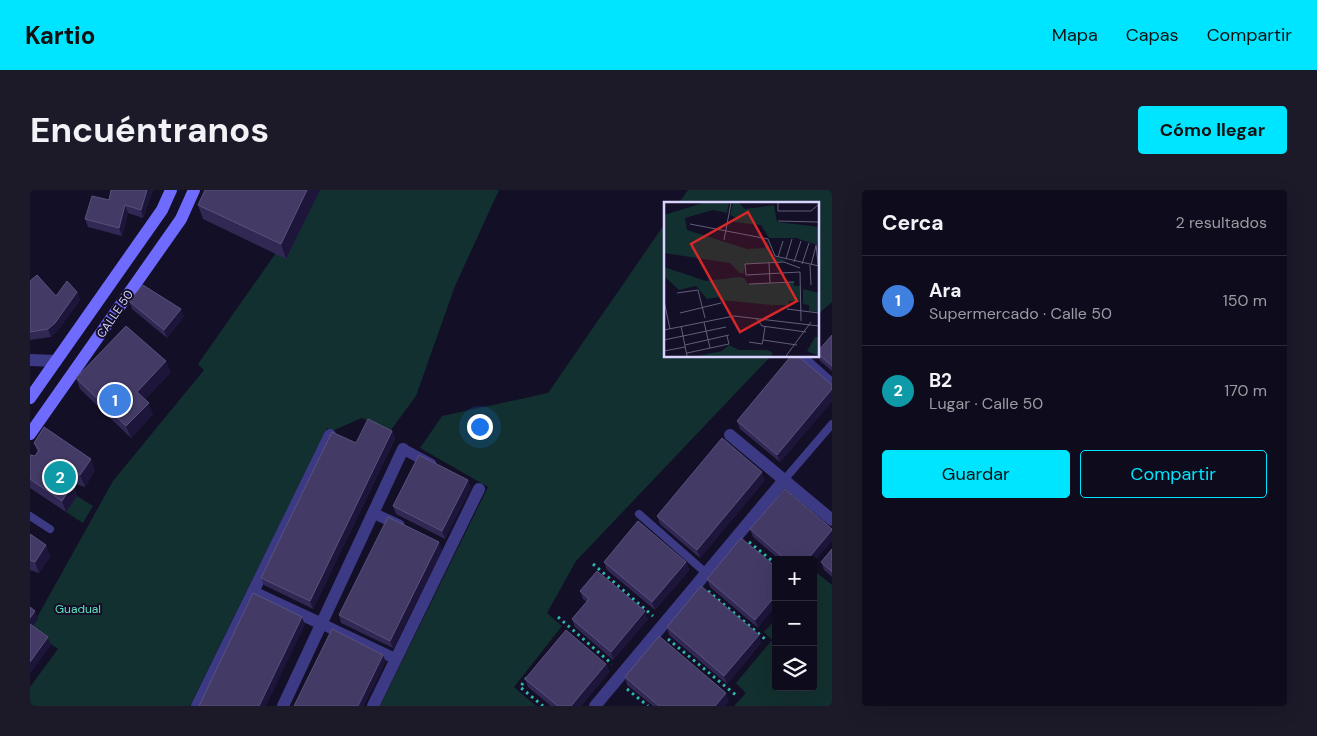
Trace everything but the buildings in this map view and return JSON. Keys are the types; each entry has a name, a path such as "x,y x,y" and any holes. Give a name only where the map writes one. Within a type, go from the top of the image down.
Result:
{"main road":[{"name":"CALLE 50","path":"30,398 162,210 171,190"},
{"name":"CALLE 50","path":"30,434 181,219 194,190"}],"street":[{"path":"30,360 56,361"},
{"path":"197,706 330,435"},
{"path":"730,435 832,520"},
{"path":"282,706 403,449 445,471"},
{"path":"595,706 784,480"},
{"path":"373,706 396,659 445,547 475,486"},
{"path":"374,513 407,529"},
{"path":"253,592 396,659"}],"lane":[{"path":"805,358 832,382"},
{"path":"784,480 832,424"},
{"path":"639,514 702,577"},
{"path":"30,516 50,529"}],"path":[{"path":"739,534 772,561"},
{"path":"593,564 737,696"},
{"path":"702,577 765,639"},
{"path":"558,617 648,706"},
{"path":"564,635 570,628"},
{"path":"532,672 520,687 543,706"}],"green space":[{"name":"Guadual","path":"320,190 499,190 455,286 416,396 391,430 362,418 332,431 327,428 190,706 30,706 30,687 58,649 30,630 113,481 204,370 198,364"},
{"path":"688,190 832,190 832,302 819,313 819,202 679,202"},
{"path":"664,225 664,358 769,358 576,561 547,613 562,626 514,687 536,706 380,706 488,487 420,448 442,416 548,393"},
{"path":"77,496 93,506 83,523 66,512"},
{"path":"817,573 832,585 832,706 734,706 746,693 736,683 772,640 772,691 817,691"},
{"path":"772,623 772,640 764,632"}],"place":[{"name":"Ara","path":"115,400"},
{"name":"B2","path":"60,477"}]}
